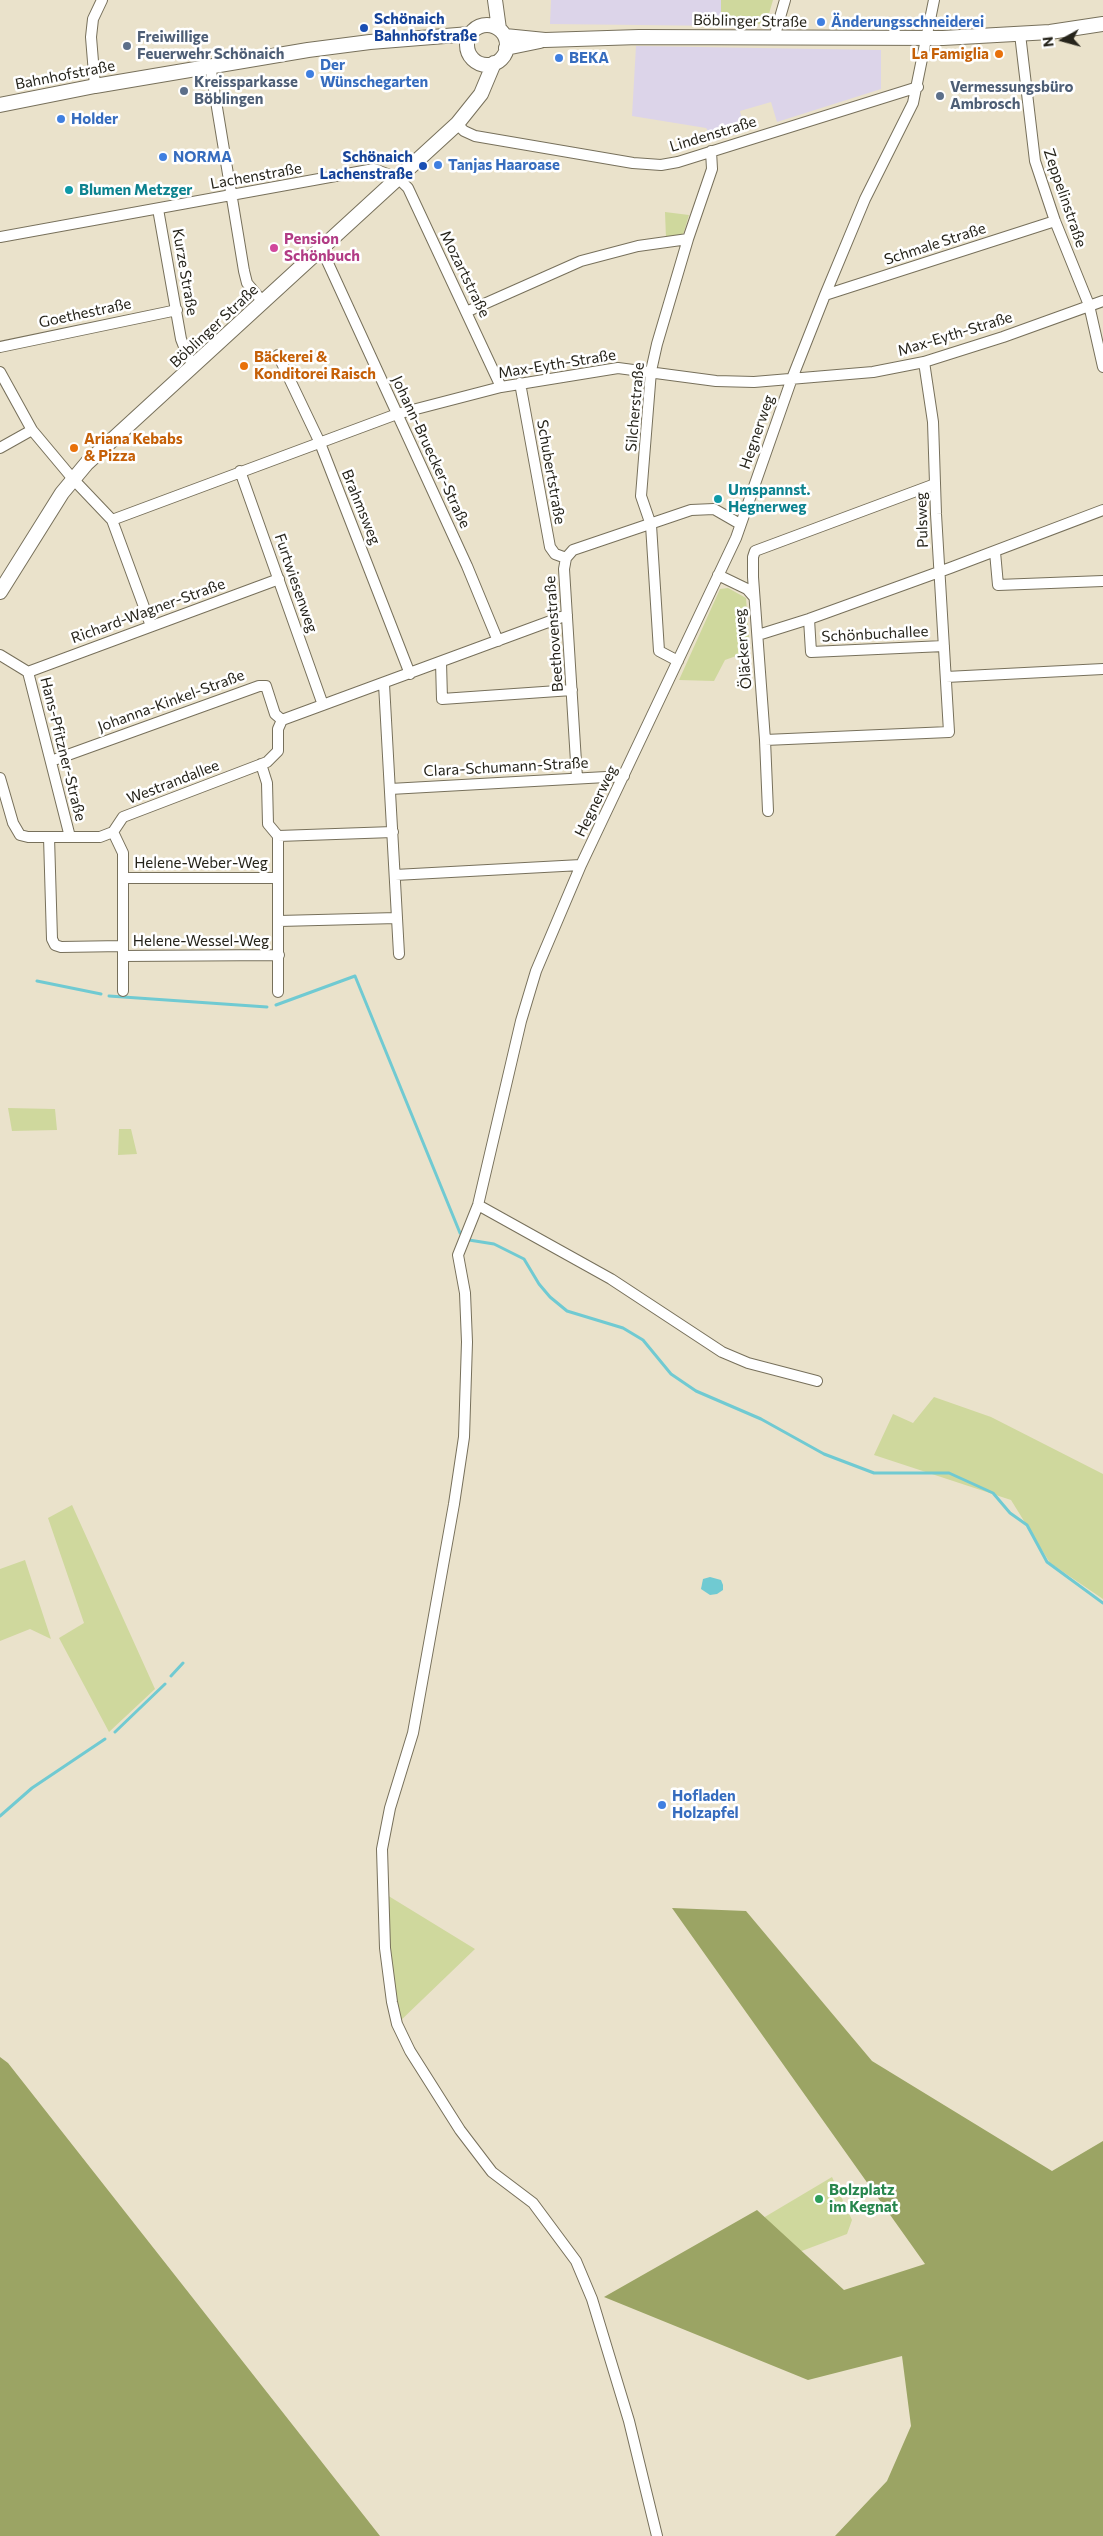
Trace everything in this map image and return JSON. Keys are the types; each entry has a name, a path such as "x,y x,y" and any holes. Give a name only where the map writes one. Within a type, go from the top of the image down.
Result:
{"main road":[{"path":"489,0 483,25 469,40 472,57 482,64 494,63 504,55 503,38 495,0"},
{"name":"Böblinger Straße","path":"503,38 524,46 545,40 639,37 927,38 1020,34 1103,24"},
{"path":"483,25 503,38"},
{"name":"Bahnhofstraße","path":"0,105 210,65 308,50 404,40 469,40"},
{"name":"Böblinger Straße","path":"474,103 479,80 477,62"},
{"name":"Böblinger Straße","path":"0,592 62,493 87,463 322,250 457,124 481,94 494,63"}],"street":[{"path":"95,86 91,37 92,19 102,0"},
{"path":"774,38 784,0"},
{"name":"Hegnerweg","path":"657,2536 629,2421 592,2299 576,2261 533,2203 492,2172 460,2130 410,2051 398,2024 392,2002 385,1948 382,1849 390,1808 413,1733 464,1438 466,1395 465,1293 458,1255 478,1204 521,1021 536,971 581,865 736,538 791,381 825,295 864,199 905,121 918,87 934,0"},
{"name":"Zeppelinstraße","path":"1020,34 1032,148 1055,221 1089,305 1103,367"},
{"path":"210,65 247,283 263,302"},
{"name":"Lindenstraße","path":"457,124 464,131 475,136 633,163 661,165 918,87"},
{"name":"Silcherstraße","path":"678,662 659,651 651,525 641,496 651,371 657,344 688,239 712,168 711,151"},
{"name":"Lachenstraße","path":"0,237 374,169 398,178"},
{"name":"Mozartstraße","path":"398,178 408,188 500,387"},
{"name":"Kurze Straße","path":"158,209 183,346 195,366"},
{"name":"Schmale Straße","path":"825,295 1055,221"},
{"path":"466,312 581,261 638,246 688,239"},
{"name":"Johann-Bruecker-Straße","path":"322,250 467,566 498,641"},
{"name":"Max-Eyth-Straße","path":"112,520 397,414 500,387 618,368 716,381 791,381 873,372 924,362 1003,337 1103,301"},
{"name":"Goethestraße","path":"0,347 177,310"},
{"name":"Brahmsweg","path":"278,355 320,443 410,674"},
{"name":"Pulsweg","path":"765,740 949,732 939,572 933,422 924,362"},
{"path":"0,372 32,430 73,480 112,520 151,626"},
{"name":"Schubertstraße","path":"520,383 550,547 555,554 566,558"},
{"path":"0,448 32,430"},
{"name":"Furtwiesenweg","path":"240,471 323,705"},
{"path":"754,597 753,557 759,548 799,536 936,484"},
{"name":"Beethovenstraße","path":"577,778 567,615 566,558 573,550 691,510 714,509 740,524"},
{"name":"Schönbuchallee","path":"758,635 809,619 995,552 1103,510"},
{"path":"995,552 998,585 1103,581"},
{"name":"Öläckerweg","path":"718,575 747,589 754,597 765,740 768,811"},
{"name":"Richard-Wagner-Straße","path":"28,672 278,580"},
{"path":"282,720 567,615"},
{"name":"Schönbuchallee","path":"809,619 811,652 944,646"},
{"name":"Hans-Pfitzner-Straße","path":"0,655 28,672 70,836"},
{"path":"441,662 442,699 572,690"},
{"path":"946,677 1103,669"},
{"path":"384,684 399,954"},
{"name":"Johanna-Kinkel-Straße","path":"51,761 259,686 266,686 275,714 282,720"},
{"name":"Westrandallee","path":"113,832 123,817 261,764 278,751 278,729 282,720"},
{"path":"261,764 267,783 268,824 278,836 278,992"},
{"name":"Clara-Schumann-Straße","path":"390,789 624,776"},
{"path":"0,778 16,830 20,835 28,837 100,837 113,832 123,853 123,991"},
{"path":"278,836 393,832"},
{"name":"Helene-Wessel-Weg","path":"49,836 52,939 55,945 123,951 278,955"},
{"path":"395,875 581,865"},
{"name":"Helene-Weber-Weg","path":"123,878 278,878"},
{"path":"279,921 397,918"},
{"path":"478,1204 611,1279 722,1352 748,1363 817,1381"}],"shaded area":[{"path":"551,0 721,0 721,21 728,21 728,26 550,24"},
{"path":"636,46 881,50 881,89 777,122 771,102 740,111 745,131 715,141 706,128 632,116"}],"green space":[{"path":"721,0 773,0 766,24 728,24 728,21 721,21"},
{"path":"665,212 689,215 683,235 666,238"},
{"path":"728,588 746,598 750,651 725,660 714,681 679,680 720,589"},
{"path":"8,1108 55,1109 57,1130 12,1131"},
{"path":"119,1129 131,1129 137,1154 118,1155"},
{"path":"934,1397 991,1417 1103,1474 1103,1599 1050,1563 1011,1500 874,1455 893,1414 913,1423"},
{"path":"72,1505 155,1689 109,1732 59,1638 84,1623 48,1518"},
{"path":"25,1560 51,1639 30,1629 0,1641 0,1569"},
{"path":"382,1892 475,1949 397,2024"},
{"path":"672,1908 746,1911 872,2061 1052,2171 1103,2141 1103,2536 835,2536 887,2481 911,2426 902,2356 808,2380 604,2297 757,2210 844,2290 925,2264"},
{"path":"0,2057 8,2063 380,2536 0,2536"},
{"name":"Bolzplatz im Kegnat","path":"832,2177 852,2220 847,2234 775,2261 758,2221"}],"water":[{"path":"710,1577 721,1580 723,1590 717,1594 710,1595 701,1589 703,1579"}],"waterway":[{"path":"276,1005 355,976 460,1233"},
{"path":"37,981 101,994"},
{"path":"109,996 267,1007"},
{"path":"469,1240 494,1244 524,1259 539,1284 550,1297 567,1311 623,1328 643,1340 671,1374 696,1391 761,1419 824,1454 874,1473 949,1473 993,1493 1010,1513 1027,1525 1047,1562 1103,1603"},
{"path":"171,1676 183,1663"},
{"path":"115,1732 165,1684"},
{"path":"0,1816 32,1788 105,1739"}],"place":[{"name":"Änderungsschneiderei","path":"821,22"},
{"name":"Schönaich Bahnhofstraße","path":"364,28"},
{"name":"Freiwillige Feuerwehr Schönaich","path":"127,46"},
{"name":"La Famiglia","path":"999,54"},
{"name":"BEKA","path":"559,58"},
{"name":"Der Wünschegarten","path":"310,74"},
{"name":"Kreissparkasse Böblingen","path":"184,91"},
{"name":"Vermessungsbüro Ambrosch","path":"940,96"},
{"name":"Holder","path":"61,119"},
{"name":"NORMA","path":"163,157"},
{"name":"Tanjas Haaroase","path":"438,165"},
{"name":"Schönaich Lachenstraße","path":"423,166"},
{"name":"Blumen Metzger","path":"69,190"},
{"name":"Pension Schönbuch","path":"274,248"},
{"name":"Bäckerei & Konditorei Raisch","path":"244,366"},
{"name":"Ariana Kebabs & Pizza","path":"74,448"},
{"name":"Umspannst. Hegnerweg","path":"718,499"},
{"name":"Hofladen Holzapfel","path":"662,1805"},
{"name":"Bolzplatz im Kegnat","path":"819,2199"}]}
